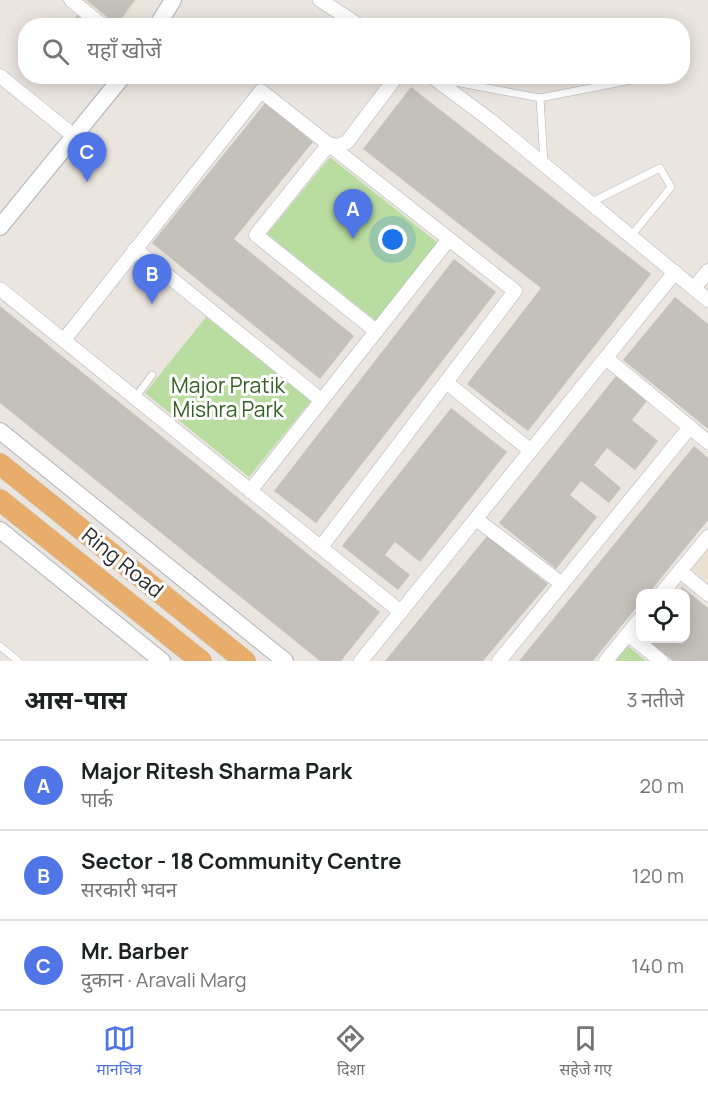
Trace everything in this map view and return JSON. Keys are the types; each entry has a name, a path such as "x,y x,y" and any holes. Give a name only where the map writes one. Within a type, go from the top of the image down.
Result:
{"highway":[{"name":"Ring Road","path":"0,464 245,661"},
{"name":"Ring Road","path":"0,500 201,661"}],"street":[{"path":"70,0 93,18"},
{"path":"162,18 173,0"},
{"path":"320,0 348,18"},
{"path":"0,76 74,136"},
{"path":"0,227 116,84"},
{"path":"328,144 338,146 347,142 391,84"},
{"path":"441,84 490,120 708,300"},
{"path":"64,340 261,91 515,291 321,547"},
{"path":"328,144 256,235 376,331"},
{"path":"250,491 449,239"},
{"path":"135,249 321,400"},
{"path":"694,288 708,271"},
{"path":"361,661 675,272"},
{"path":"0,289 401,612"},
{"path":"606,358 708,442"},
{"path":"446,382 531,451"},
{"path":"500,661 690,427"},
{"path":"0,431 285,661"},
{"path":"476,519 562,584"},
{"path":"0,530 162,661"},
{"path":"665,589 708,537"},
{"path":"680,571 708,594"},
{"path":"606,661 636,624"},
{"path":"628,634 661,661"}],"lane":[{"path":"448,89 453,84"},
{"path":"466,84 540,98 611,84"},
{"path":"540,98 544,165"},
{"path":"590,203 660,168 671,187 631,237"},
{"path":"135,398 152,375"},
{"path":"0,646 18,661"}],"shaded area":[{"path":"83,0 138,0 126,18 106,18"},
{"path":"708,547 708,583 690,568"}],"green space":[{"path":"330,157 438,243 376,321 267,234"},
{"name":"Major Pratik Mishra Park","path":"206,317 311,401 249,477 145,393"},
{"path":"628,646 646,661 615,661"}],"building":[{"path":"86,0 135,0 122,18 108,18"},
{"path":"411,87 651,274 528,431 467,384 541,288 363,149"},
{"path":"265,103 313,142 234,239 354,336 320,379 152,243"},
{"path":"454,259 496,292 316,523 274,491"},
{"path":"675,297 708,324 708,429 623,360"},
{"path":"0,306 380,612 341,661 320,661 0,403"},
{"path":"616,376 647,401 632,420 658,441 635,470 607,448 594,465 621,488 609,503 581,481 570,495 597,517 556,569 499,523"},
{"path":"451,408 507,452 420,562 395,542 385,555 410,575 398,590 342,546"},
{"path":"694,446 708,458 708,520 652,589 636,589 636,608 593,661 519,661"},
{"path":"487,536 548,584 483,661 385,661"},
{"path":"690,593 708,608 708,661 673,661 651,643 690,643"}],"place":[{"name":"Mr. Barber","path":"87,182"},
{"name":"Major Ritesh Sharma Park","path":"353,239"},
{"name":"Sector - 18 Community Centre","path":"152,304"}]}
